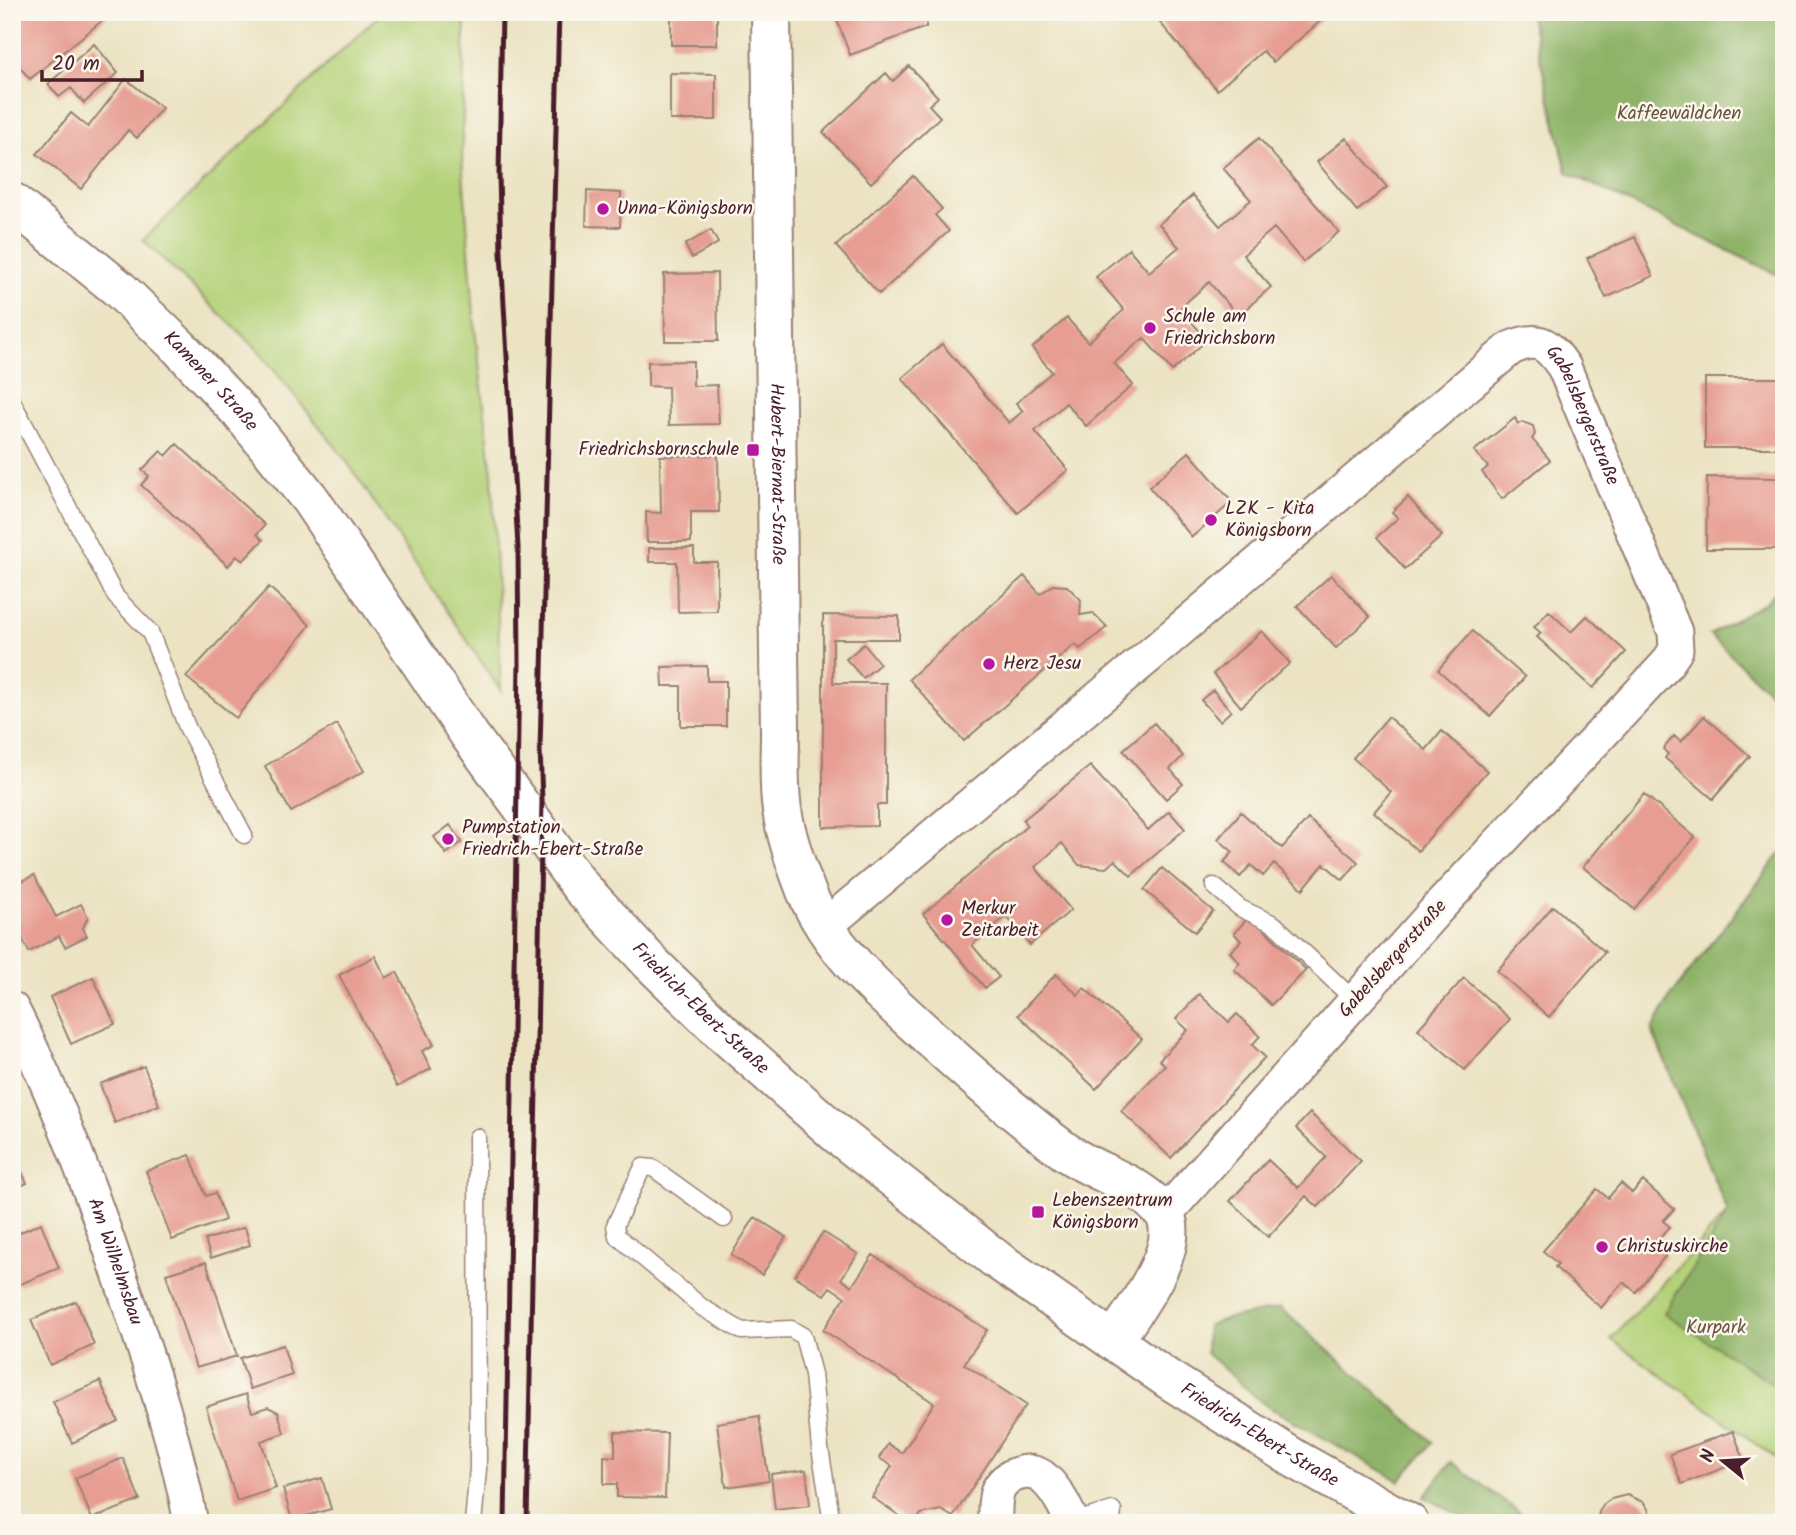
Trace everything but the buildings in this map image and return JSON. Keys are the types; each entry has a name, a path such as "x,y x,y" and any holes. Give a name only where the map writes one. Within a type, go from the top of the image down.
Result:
{"main road":[{"name":"Hubert-Biernat-Straße","path":"771,12 782,808 790,848 807,894 825,926"},
{"name":"Kamener Straße","path":"12,202 119,289 242,413 310,499 374,593"},
{"name":"Friedrich-Ebert-Straße","path":"374,593 470,736 580,886 650,963 723,1033 836,1134 997,1260 1168,1379 1295,1459 1409,1523"},
{"path":"825,926 850,960 896,1006 1037,1130 1073,1157 1115,1176 1144,1194 1165,1214 1169,1237 1157,1272 1113,1341"}],"street":[{"name":"Gabelsbergerstraße","path":"825,926 1160,647 1511,348 1527,341 1541,343 1552,350 1564,367 1675,632 1676,650 1667,666 1439,907 1165,1214"},
{"name":"Am Wilhelmsbau","path":"12,1009 33,1051 91,1188 179,1463 191,1523"},
{"path":"995,1523 998,1491 1010,1477 1026,1472 1040,1476 1050,1485 1069,1522"}],"lane":[{"path":"12,401 116,597 150,632 187,727 244,835"},
{"path":"1214,886 1240,908 1275,924 1355,1001"},
{"path":"473,1523 478,1469 477,1137"},
{"path":"724,1219 653,1168 643,1167 615,1225 617,1236 703,1308 742,1331 791,1329 803,1336 813,1374 820,1448 832,1523"},
{"path":"1069,1522 1112,1510 1111,1523"}],"green space":[{"path":"379,12 465,12 462,158 475,329 492,474 501,691 345,459 258,350 143,240 379,15"},
{"name":"Kaffeewäldchen","path":"1529,12 1784,12 1784,278 1567,172"},
{"path":"1784,584 1784,707 1710,635 1764,603"},
{"name":"Kurpark","path":"1784,849 1784,1464 1611,1339 1728,1212 1652,1030 1671,996"},
{"name":"Kurpark","path":"1784,849 1784,1391 1664,1313 1728,1212 1652,1030 1671,996"},
{"path":"1280,1308 1433,1442 1400,1481 1265,1405 1206,1353 1207,1326 1222,1320"},
{"path":"1451,1462 1534,1523 1474,1523 1424,1497"}],"railway":[{"path":"502,12 499,174 501,253 518,547 519,664 505,1523"},
{"path":"527,1523 542,800 540,749 559,12"}],"place":[{"name":"Unna-Königsborn","path":"603,209"},
{"name":"Schule am Friedrichsborn","path":"1150,328"},
{"name":"Friedrichsbornschule","path":"753,450"},
{"name":"LZK - Kita Königsborn","path":"1211,520"},
{"name":"Herz Jesu","path":"989,664"},
{"name":"Pumpstation Friedrich-Ebert-Straße","path":"448,839"},
{"name":"Merkur Zeitarbeit","path":"947,920"},
{"name":"Lebenszentrum Königsborn","path":"1038,1212"},
{"name":"Christuskirche","path":"1602,1247"}]}
